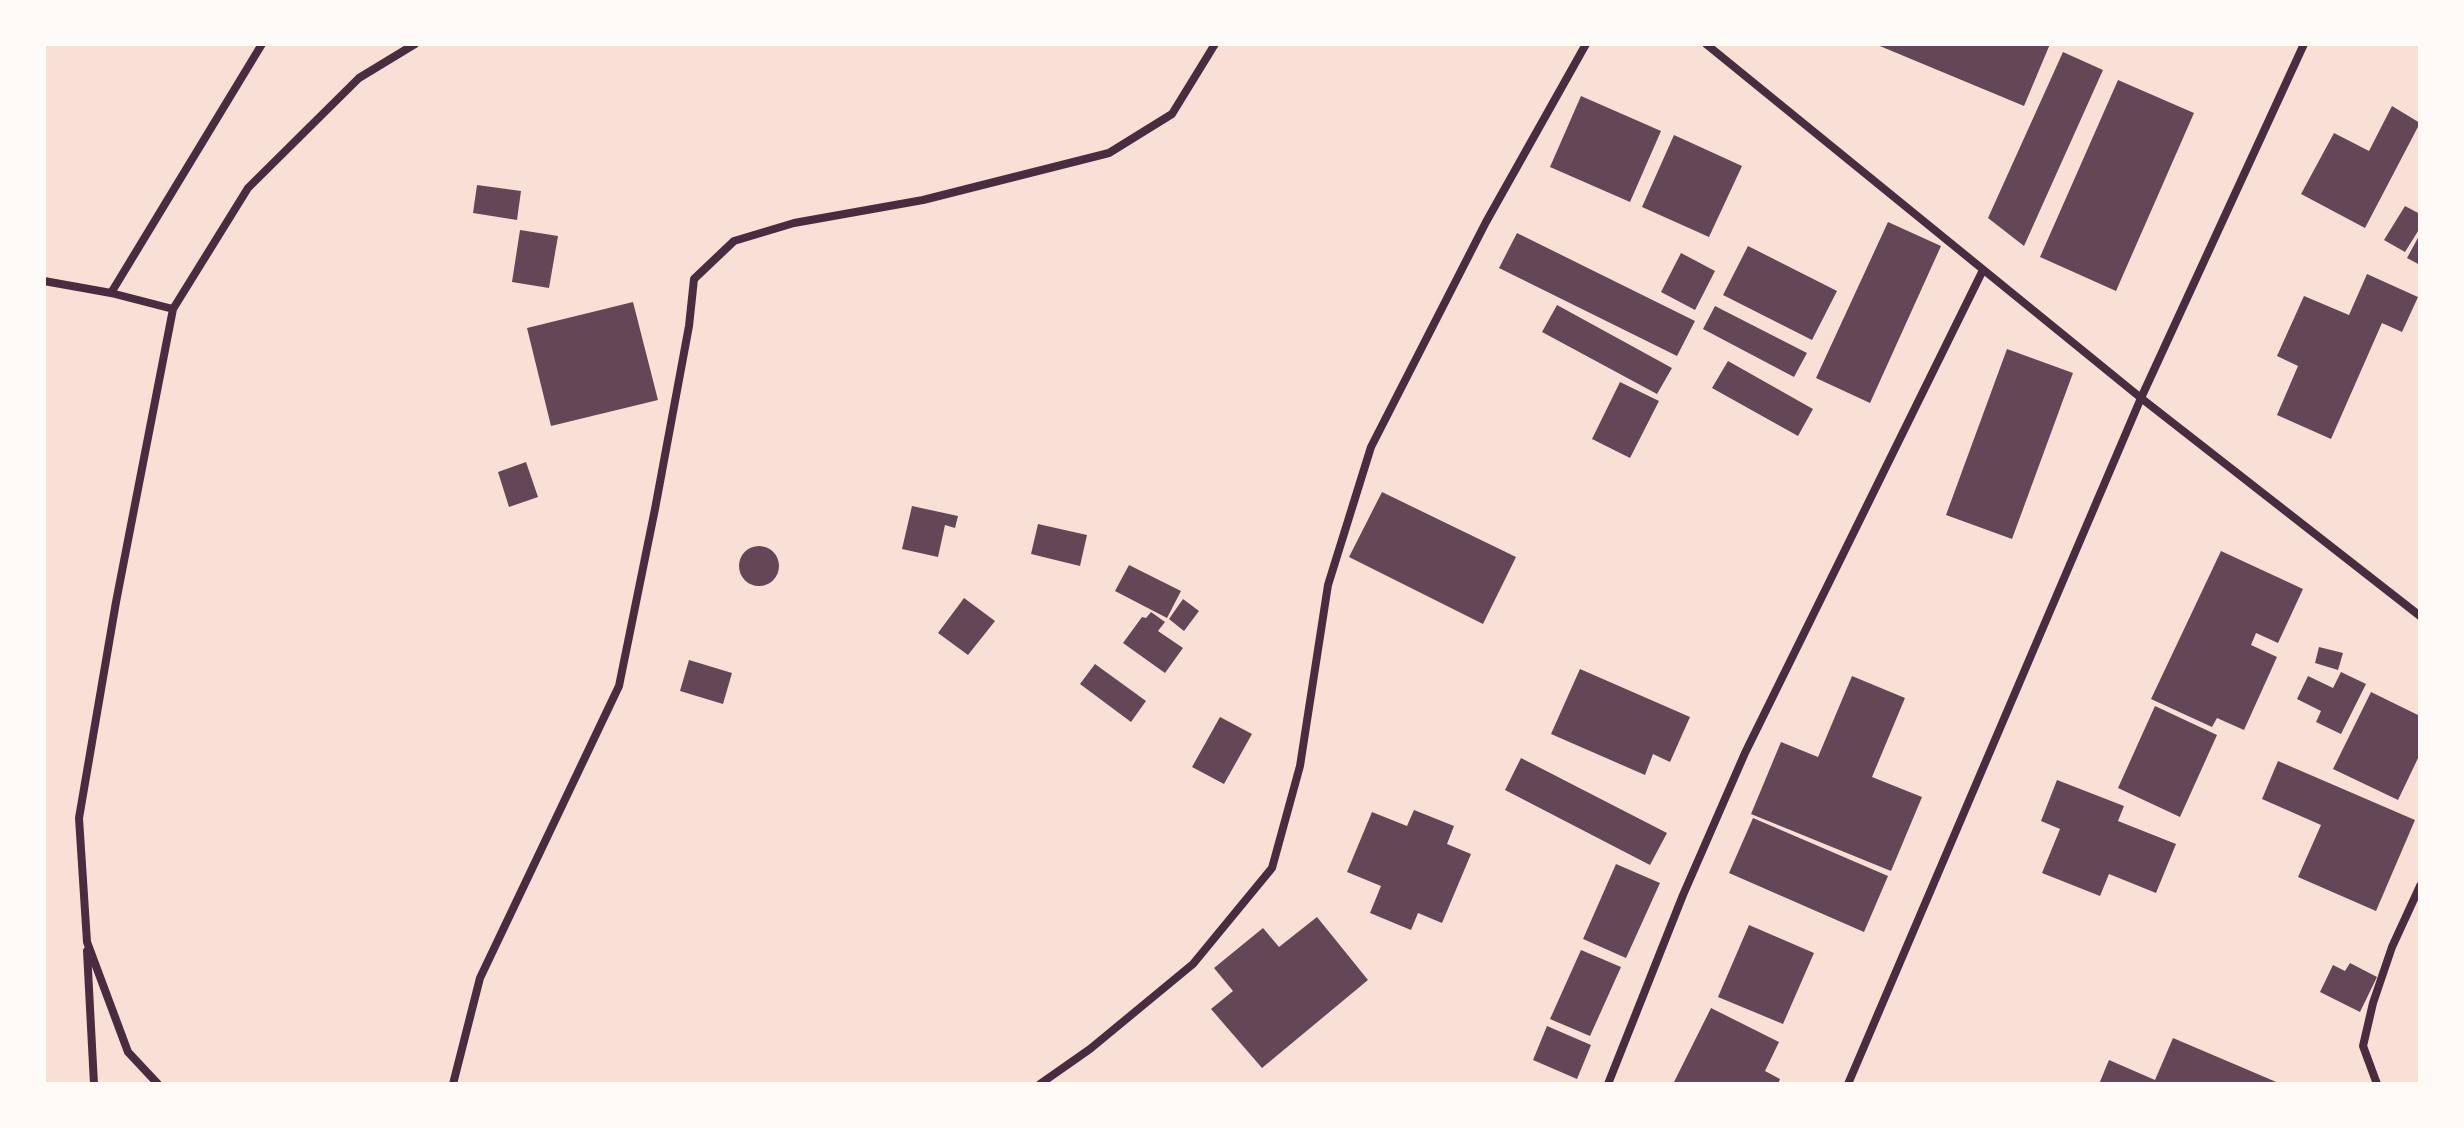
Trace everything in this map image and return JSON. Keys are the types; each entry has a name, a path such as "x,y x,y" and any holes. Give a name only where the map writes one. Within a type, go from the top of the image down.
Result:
{"street":[{"path":"111,293 262,44"},
{"path":"94,1084 79,818 116,602 173,309 248,188 359,78 415,44"},
{"path":"453,1084 480,978 619,686 689,326 694,279 734,241 794,223 923,200 1109,153 1172,114 1215,44"},
{"path":"1040,1084 1090,1049 1193,964 1272,868 1300,766 1328,585 1371,447 1486,222 1586,44"},
{"path":"1706,44 2141,398 2420,616"},
{"path":"1848,1084 2141,398 2304,44"},
{"path":"1608,1084 1683,895 1745,753 1983,270"},
{"path":"44,281 111,293 173,309"},
{"path":"2377,1084 2363,1046 2373,1003 2392,947 2420,886"},
{"path":"87,942 128,1052 158,1084"}],"building":[{"path":"1875,44 2050,44 2024,106"},
{"path":"2063,52 2103,70 2024,246 1988,218"},
{"path":"2118,80 2194,113 2116,291 2040,257"},
{"path":"1581,96 1661,131 1630,202 1550,167"},
{"path":"2392,106 2420,123 2365,228 2301,194 2334,133 2369,151"},
{"path":"1674,135 1742,166 1709,237 1642,207"},
{"path":"477,185 521,191 517,220 473,213"},
{"path":"2405,206 2420,214 2420,228 2405,252 2384,240"},
{"path":"1888,222 1941,246 1870,403 1816,378"},
{"path":"520,230 558,236 549,288 512,282"},
{"path":"1517,233 1695,321 1677,356 1499,268"},
{"path":"2420,234 2420,265 2407,258"},
{"path":"1748,246 1837,291 1812,340 1723,295"},
{"path":"1681,253 1715,271 1695,310 1661,292"},
{"path":"2367,274 2418,297 2402,332 2382,323 2331,439 2277,415 2298,366 2277,356 2304,296 2349,315"},
{"path":"633,302 658,400 551,426 527,328"},
{"path":"1557,305 1672,368 1657,394 1542,332"},
{"path":"1715,306 1807,353 1794,377 1703,329"},
{"path":"2007,349 2073,373 2012,539 1946,515"},
{"path":"1728,361 1813,409 1798,436 1712,388"},
{"path":"1620,382 1659,401 1630,458 1592,439"},
{"path":"526,462 538,497 509,507 498,472"},
{"path":"1382,492 1516,557 1483,624 1349,557"},
{"path":"912,506 958,516 955,528 945,525 938,557 902,549"},
{"path":"1038,524 1087,535 1080,566 1031,554"},
{"path":"759,546 773,552 779,566 773,580 759,586 745,580 739,566 745,552"},
{"path":"2221,551 2303,589 2278,643 2256,633 2251,645 2277,657 2244,730 2217,718 2212,727 2151,699"},
{"path":"1129,565 1181,591 1167,618 1115,591"},
{"path":"964,598 995,621 968,655 938,633"},
{"path":"1183,599 1199,611 1184,631 1169,619"},
{"path":"1151,612 1165,622 1158,631 1183,648 1165,673 1123,643 1142,617 1146,618"},
{"path":"2319,647 2343,653 2338,670 2315,663"},
{"path":"689,660 732,673 723,704 680,691"},
{"path":"1095,664 1146,701 1131,722 1080,684"},
{"path":"1580,669 1690,717 1670,762 1653,754 1645,775 1551,734"},
{"path":"2341,672 2366,684 2341,734 2316,722 2321,711 2297,699 2308,676 2333,688"},
{"path":"1852,676 1905,698 1872,777 1922,797 1891,871 1751,814 1781,742 1818,757"},
{"path":"2371,692 2420,716 2420,754 2398,800 2333,769"},
{"path":"2155,706 2217,735 2180,817 2118,788"},
{"path":"1220,717 1252,734 1224,784 1192,767"},
{"path":"1521,758 1667,833 1650,865 1505,790"},
{"path":"2278,761 2415,820 2376,911 2298,877 2321,825 2262,799"},
{"path":"2057,780 2124,806 2118,821 2176,844 2156,893 2109,874 2100,896 2042,873 2060,829 2041,821"},
{"path":"1414,810 1454,826 1447,844 1471,854 1442,923 1418,913 1411,930 1370,913 1381,886 1347,872 1372,812 1407,826"},
{"path":"1753,818 1888,876 1864,932 1729,873"},
{"path":"1616,864 1660,883 1626,958 1583,939"},
{"path":"1317,917 1368,980 1262,1068 1211,1009 1233,991 1214,968 1263,928 1279,947"},
{"path":"1749,925 1814,953 1783,1024 1718,997"},
{"path":"1581,950 1621,967 1590,1036 1550,1019"},
{"path":"2350,963 2377,977 2360,1012 2320,992 2333,965 2345,971"},
{"path":"1711,1008 1779,1042 1765,1071 1780,1079 1778,1084 1673,1084"},
{"path":"1547,1026 1591,1045 1577,1079 1533,1060"},
{"path":"2173,1038 2281,1084 2099,1084 2109,1060 2155,1080"}]}
